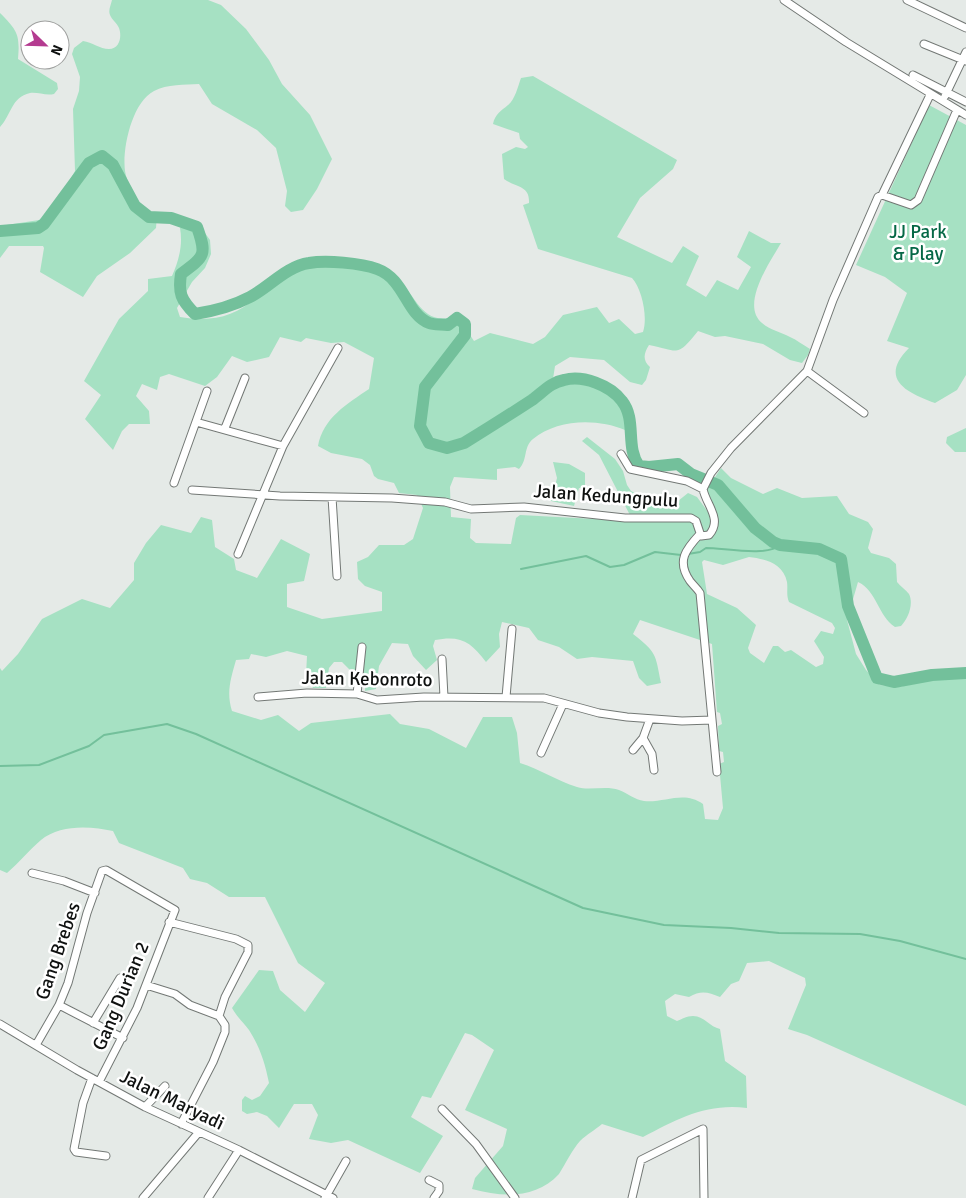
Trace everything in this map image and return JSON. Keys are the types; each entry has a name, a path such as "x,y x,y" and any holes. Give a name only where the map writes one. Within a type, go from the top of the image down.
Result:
{"street":[{"path":"784,0 846,42 930,95 966,115"},
{"path":"907,0 966,28"},
{"path":"924,44 964,61"},
{"path":"943,101 964,61 966,52"},
{"path":"913,75 966,102"},
{"name":"Jalan Kedungpulu","path":"192,490 332,498 392,498 446,502 471,508 524,507 625,518 691,518 699,525 700,534 706,537 715,524 704,487 711,473 742,436 807,371 845,272 878,197 882,195 930,95"},
{"path":"882,195 911,205 918,200 957,110"},
{"path":"238,554 283,446 338,348"},
{"path":"807,371 864,413"},
{"path":"225,428 245,378"},
{"path":"174,483 206,391"},
{"path":"196,422 225,428 283,446"},
{"path":"621,454 630,469 687,481 704,487"},
{"path":"332,498 337,576"},
{"path":"700,534 684,552 684,560 687,576 700,593 717,772"},
{"path":"506,697 512,629"},
{"path":"357,694 362,647"},
{"path":"442,659 444,697"},
{"name":"Jalan Kebonroto","path":"258,697 307,693 357,694 377,700 444,697 544,698 599,713 650,719 712,720"},
{"path":"541,753 563,704"},
{"path":"633,750 643,738 650,719"},
{"path":"643,738 652,754 654,770"},
{"name":"Gang Brebes","path":"36,1045 59,1005 102,871 106,870 174,909 169,922"},
{"name":"Gang Brebes","path":"32,872 64,881 95,893"},
{"path":"169,922 236,939 246,943 249,947 225,997 219,1016"},
{"name":"Gang Durian 2","path":"106,1156 85,1155 76,1152 74,1149 83,1103 123,1038 146,985 169,922"},
{"path":"93,1023 120,978"},
{"path":"146,985 175,994 190,1005 219,1016 224,1022 225,1032 213,1062 181,1124"},
{"path":"59,1005 123,1038"},
{"name":"Jalan Maryadi","path":"0,1024 145,1107 239,1150 329,1197"},
{"path":"145,1107 165,1086"},
{"path":"442,1109 476,1144 515,1198"},
{"path":"632,1198 640,1161 703,1130 704,1198"},
{"path":"143,1198 199,1132"},
{"path":"208,1198 239,1150"},
{"path":"329,1197 346,1161"},
{"path":"429,1180 439,1185 439,1191 434,1198"}],"green space":[{"path":"112,0 208,0 221,5 246,29 269,60 282,84 310,115 332,159 317,189 303,210 291,212 285,206 287,191 276,148 257,130 212,104 199,84 170,86 154,91 146,97 134,115 127,139 124,162 127,179 137,204 157,215 156,228 130,253 97,276 83,297 40,272 43,246 9,246 0,258 0,226 39,220 54,208 75,171 73,109 79,91 80,77 72,54 74,48 83,41 106,49 116,47 120,38 120,31 109,13"},
{"path":"0,13 11,24 18,39 20,70 36,70 57,83 58,89 54,94 30,93 19,98 0,127"},
{"path":"533,76 677,160 673,169 640,198 617,237 672,263 683,246 699,256 686,285 706,297 717,280 738,290 751,267 737,257 749,231 771,243 781,243 759,283 755,295 754,306 756,315 765,325 793,338 810,349 802,363 790,360 763,344 725,336 715,337 698,331 681,349 672,350 649,345 645,356 646,362 650,367 646,380 642,385 630,382 604,360 570,357 555,366 553,379 559,385 584,382 595,384 605,389 620,404 631,427 625,430 614,426 578,422 554,427 543,432 530,442 524,462 519,469 515,467 497,469 497,480 454,477 450,487 451,517 471,519 470,538 476,543 511,544 516,518 520,515 633,521 599,455 582,441 587,437 615,459 623,471 631,491 641,496 654,498 660,504 673,505 688,493 697,497 711,516 706,491 721,468 731,478 763,494 777,488 802,498 837,496 849,514 868,522 873,529 868,548 871,553 889,558 896,564 897,582 909,594 911,602 910,611 906,619 901,626 895,627 885,617 874,597 858,582 847,620 856,654 866,670 880,685 900,687 927,679 966,677 966,1106 807,1035 788,1029 806,985 805,978 769,961 747,963 739,981 731,984 720,997 704,992 689,997 675,994 665,1001 667,1016 677,1021 689,1016 697,1016 720,1029 725,1061 746,1076 747,1108 732,1107 705,1110 668,1124 643,1137 602,1124 580,1141 559,1174 541,1188 531,1192 508,1195 484,1192 472,1189 475,1178 503,1146 507,1129 465,1110 494,1050 472,1035 465,1033 431,1098 422,1096 411,1117 443,1136 420,1173 348,1140 331,1143 309,1139 318,1115 312,1104 294,1104 279,1128 267,1116 257,1112 247,1114 242,1111 242,1100 245,1096 252,1100 260,1096 269,1083 259,1049 249,1030 232,1008 259,970 273,971 280,990 305,1012 325,983 298,963 265,897 229,897 207,883 190,879 183,868 119,843 113,831 86,827 66,829 49,835 41,840 7,873 0,870 0,668 2,671 18,654 42,619 82,599 110,608 134,580 134,563 146,543 161,525 191,533 201,517 212,520 215,547 234,559 236,570 257,578 281,539 310,554 304,581 287,584 287,607 322,619 382,611 382,592 365,586 358,579 357,562 368,557 379,545 404,545 413,539 423,508 417,495 399,493 394,483 378,479 374,476 370,465 362,459 331,453 318,446 325,427 337,413 369,389 374,358 344,342 331,343 306,338 301,342 280,337 269,357 247,362 232,356 217,377 205,386 169,374 160,377 157,390 142,384 136,396 149,411 150,424 129,424 122,431 113,450 85,419 101,395 84,381 119,319 148,291 148,279 172,276 180,252 180,228 185,221 202,229 210,240 211,254 205,268 192,282 177,308 180,317 201,319 231,314 257,296 261,286 267,279 303,262 324,260 357,263 387,273 403,285 427,313 435,317 457,316 466,320 468,332 474,341 490,333 533,344 545,337 563,315 597,307 609,323 619,319 635,334 643,332 645,319 643,304 639,289 632,278 538,249 523,205 529,203 529,197 525,190 504,179 502,154 516,147 525,149 528,147 520,139 519,133 493,124 497,115 513,100 521,78","holes":["749,557 761,559 777,566 785,576 789,602 832,623 835,628 833,634 821,631 814,641 824,657 823,664 816,667 791,650 785,652 778,646 773,646 764,663 750,653 748,648 756,625 737,608 707,594 702,562 704,560 723,565","640,620 712,644 717,712 720,713 722,724 718,726 719,751 723,752 724,762 719,764 723,808 718,820 705,819 703,804 696,800 682,797 644,801 614,789 582,788 520,763 517,733 512,717 483,717 466,748 429,729 400,724 390,714 311,723 299,731 278,715 261,720 232,711 230,704 230,685 236,660 249,659 251,654 266,657 287,651 307,656 306,675 313,688 326,688 329,668 334,662 342,662 352,672 366,673 365,691 376,689 379,666 392,643 408,644 413,656 426,670 437,660 433,646 435,640 459,639 475,649 486,662 500,647 499,634 502,622 529,628 538,640 559,647 577,659 592,657 633,661 639,678 647,686 661,683 654,654 647,645 633,634"]},
{"name":"JJ Park & Play","path":"929,105 966,125 966,375 957,390 935,403 915,395 900,383 896,376 896,368 900,359 909,348 887,341 907,293 885,277 856,265"},
{"path":"966,428 966,452 955,452 946,443 947,437"},
{"path":"553,462 569,464 585,473 585,489 579,488 574,506 551,501 557,478"}],"waterway":[{"path":"0,231 38,228 44,224 89,163 102,156 113,165 135,206 149,217 171,218 197,227 203,249 202,254 195,263 181,274 180,286 180,291 186,305 195,314 223,308 244,300 293,268 309,263 334,262 362,265 377,269 394,280 421,319 431,324 448,325 457,318 465,324 465,335 425,387 420,426 429,443 447,448 464,443 559,381 579,379 596,383 611,390 626,408 629,416 631,442 635,459 639,466 649,467 678,464 691,474 718,485 755,528 773,542 780,545 819,549 841,559 848,606 877,678 894,682 932,675 966,673"},
{"path":"688,554 700,552 706,548 765,551 780,545"},
{"path":"521,569 586,556 610,567 624,565 655,552 681,555"},
{"path":"0,766 39,765 89,746 104,735 167,724 196,734 583,908 664,925 731,928 779,933 860,934 900,941 966,959"}]}
